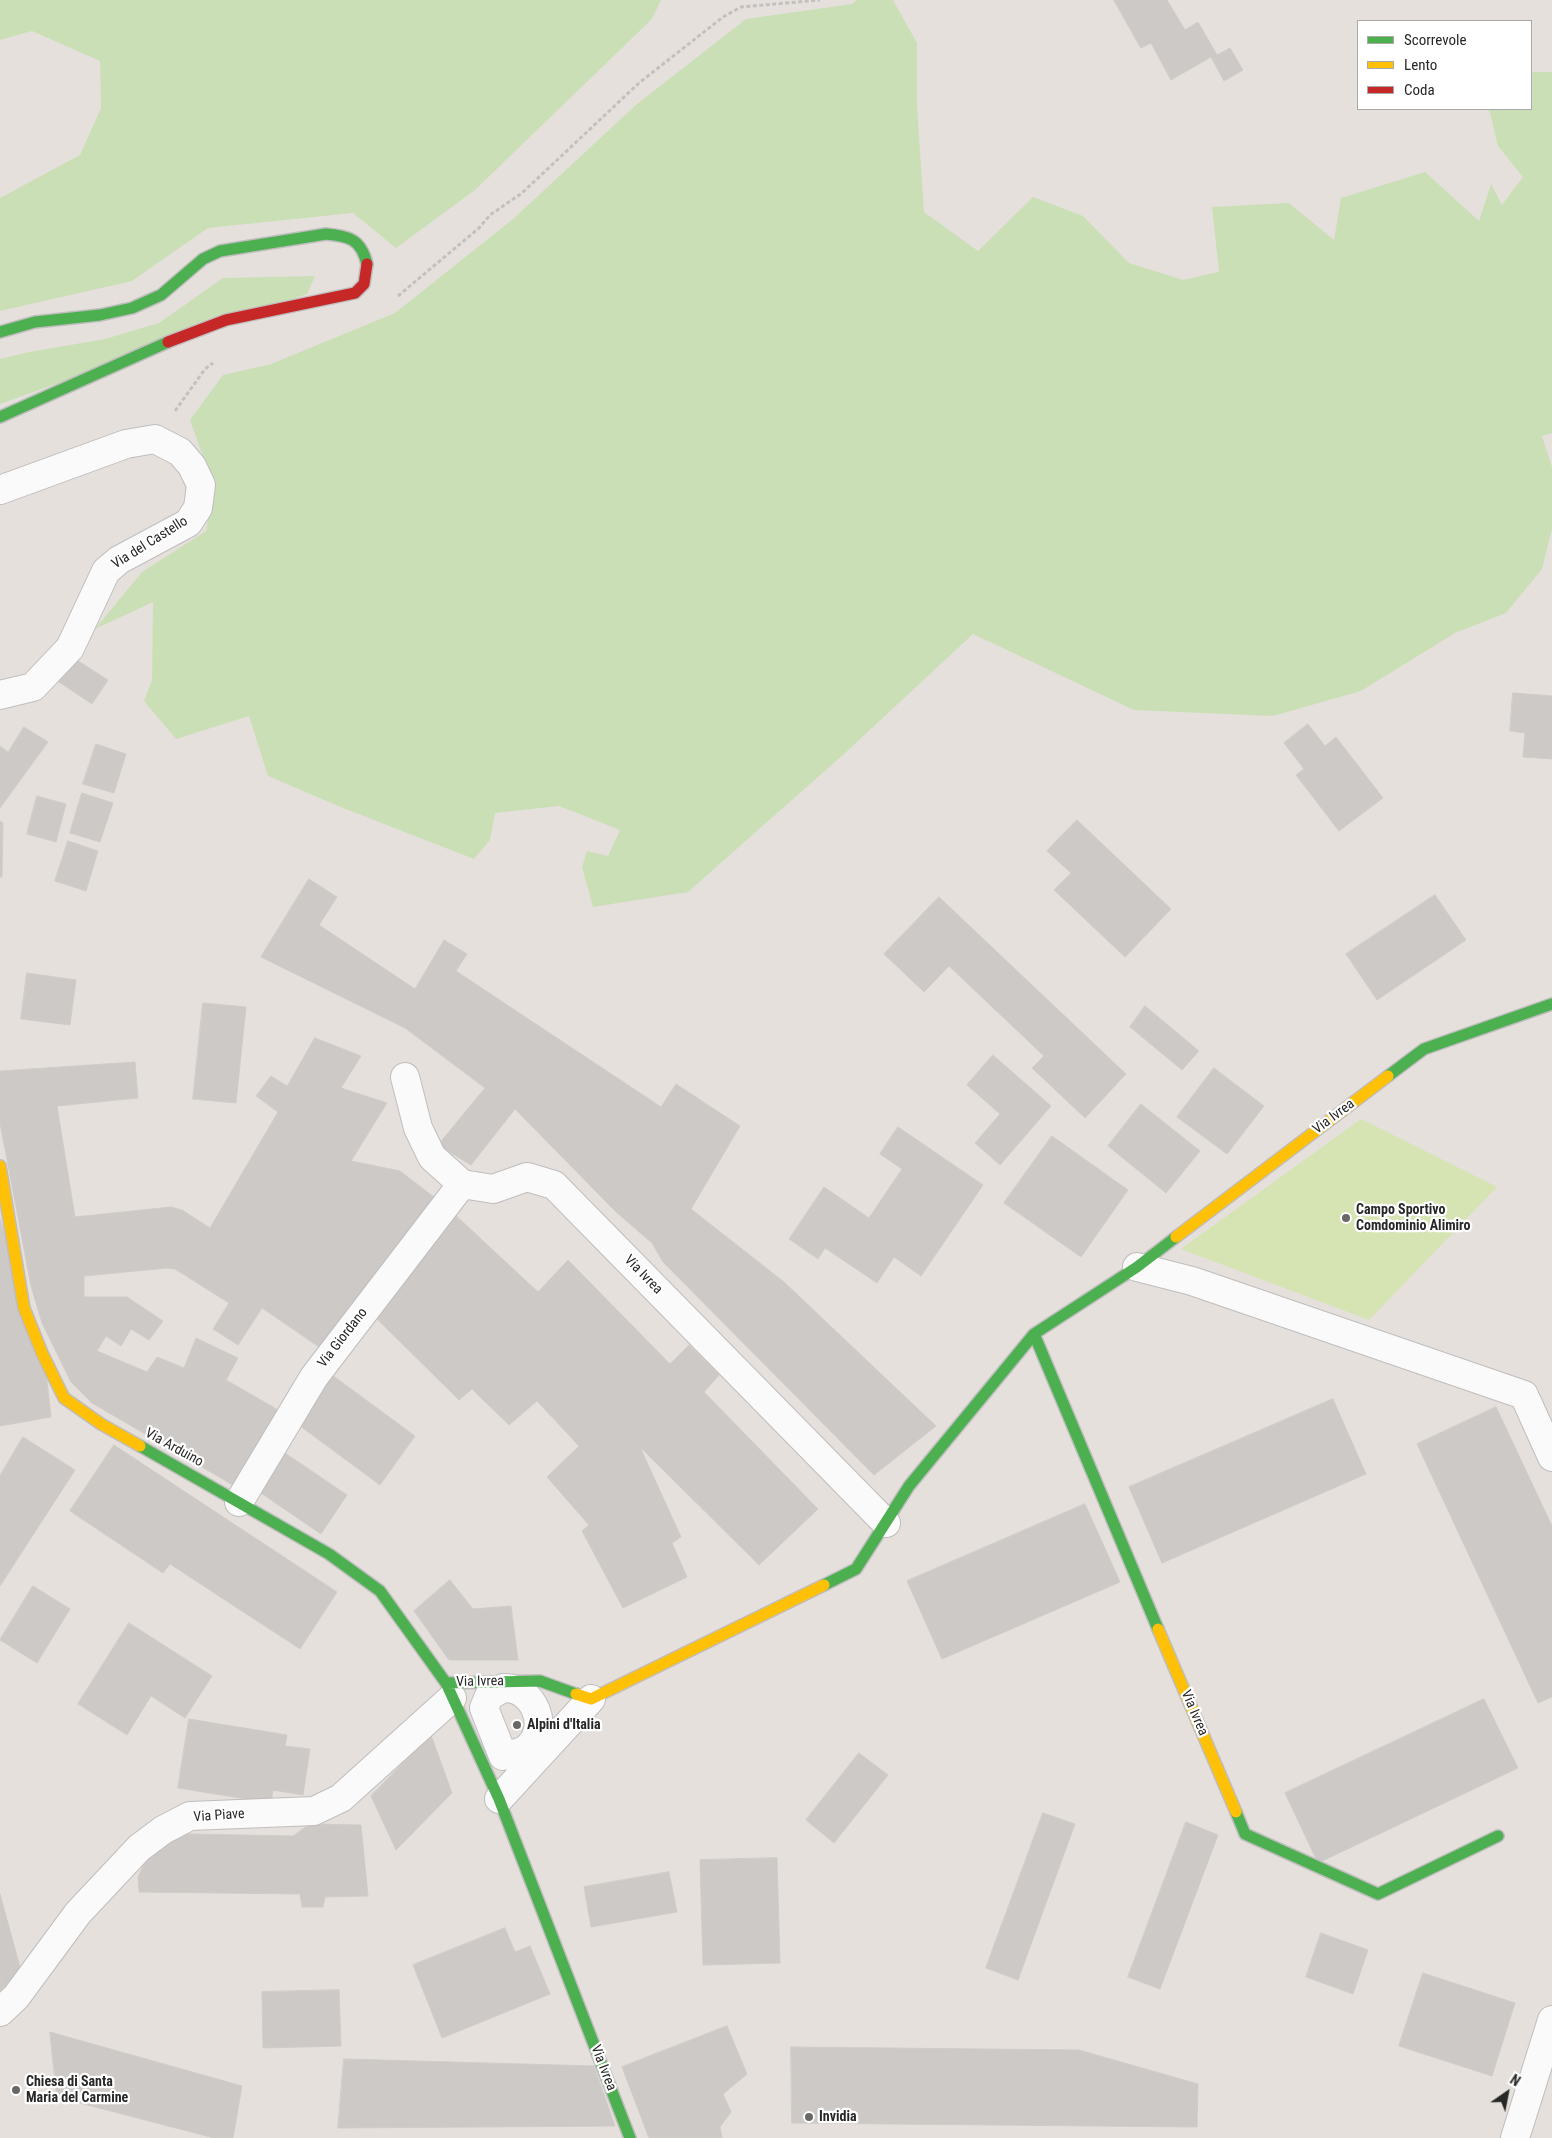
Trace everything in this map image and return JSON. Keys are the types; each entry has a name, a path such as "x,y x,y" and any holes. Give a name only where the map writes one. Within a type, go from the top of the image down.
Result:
{"street":[{"path":"0,332 35,322 100,315 132,308 161,295 203,259 220,251 326,234 337,234 349,238 359,247 366,259 367,273 364,284 355,293 218,322 0,417"},
{"path":"0,490 126,444 155,439"},
{"name":"Via del Castello","path":"0,695 33,687 70,648 106,571 119,560 188,522 198,508 200,485 192,466 180,452 155,439"},
{"name":"Via Ivrea","path":"630,2138 499,1799 449,1691 540,1681 591,1699 856,1569 909,1486 1034,1334 1137,1267 1424,1048 1552,1004"},
{"path":"405,1077 418,1128 432,1157 462,1184"},
{"name":"Via Arduino","path":"0,1166 24,1308 42,1353 64,1398 101,1424 329,1554 380,1591 449,1691"},
{"name":"Via Ivrea","path":"462,1184 493,1189 527,1177 554,1185 886,1523"},
{"name":"Via Giordano","path":"239,1502 314,1377 462,1184"},
{"path":"1137,1267 1192,1281 1524,1395 1552,1457"},
{"name":"Via Ivrea","path":"1034,1334 1245,1834 1378,1894 1498,1836"},
{"name":"Via Piave","path":"0,2012 16,1997 78,1913 139,1848 163,1830 190,1816 314,1811 342,1798 449,1691"},
{"path":"499,1799 591,1699"},
{"path":"1515,2138 1552,2020"}],"path":[{"path":"392,301 480,228 490,215 522,193 639,83 723,17 741,7 820,0"},
{"path":"155,439 205,369 219,358"}],"green space":[{"path":"0,0 661,0 652,19 475,190 396,248 353,213 208,228 132,281 0,311 0,198 80,155 101,108 100,61 32,31 0,40"},
{"path":"857,0 893,0 917,43 917,106 924,212 978,251 1033,197 1083,216 1129,263 1183,280 1219,272 1212,207 1289,203 1334,240 1341,198 1425,172 1479,221 1491,184 1502,205 1523,177 1498,146 1489,110 1532,110 1532,72 1552,72 1552,433 1542,436 1552,467 1552,529 1542,569 1506,613 1455,633 1361,691 1273,716 1134,710 973,634 844,754 688,892 593,907 582,867 587,851 608,856 620,830 559,806 495,813 490,840 474,859 343,808 268,776 249,716 176,739 144,701 152,680 153,602 95,629 142,572 206,531 214,488 190,420 223,375 271,364 395,313 513,219 637,104 746,19 852,4"},
{"path":"315,276 307,294 0,404 0,359 105,339 159,323 223,278"},
{"name":"Campo Sportivo Comdominio Alimiro","path":"1361,1119 1497,1187 1369,1320 1181,1249"}],"building":[{"path":"1114,0 1167,0 1185,30 1198,22 1217,55 1230,48 1243,70 1224,81 1211,57 1171,80 1151,43 1141,48"},
{"path":"72,657 108,680 92,704 56,680"},
{"path":"1513,693 1552,696 1552,759 1523,757 1525,733 1510,731"},
{"path":"1308,724 1325,746 1336,737 1383,798 1339,831 1296,775 1304,769 1284,743"},
{"path":"24,727 48,742 0,808 0,746 8,752"},
{"path":"96,744 126,754 114,793 83,784"},
{"path":"82,793 113,803 100,842 70,833"},
{"path":"37,796 66,804 56,842 27,834"},
{"path":"1077,820 1171,909 1125,957 1054,890 1071,873 1047,851"},
{"path":"0,821 3,823 2,877 0,877"},
{"path":"68,841 98,851 86,891 55,881"},
{"path":"309,879 337,897 319,925 415,989 444,940 467,954 456,971 661,1107 676,1084 740,1126 691,1209 784,1282 936,1426 874,1475 663,1262 652,1243 616,1212 515,1109 471,1165 438,1145 485,1088 405,1028 261,957"},
{"path":"1435,895 1466,940 1377,1000 1346,954"},
{"path":"939,897 1126,1074 1085,1118 1032,1068 1044,1056 949,966 924,992 884,954"},
{"path":"27,973 76,980 70,1025 21,1019"},
{"path":"203,1003 246,1007 236,1103 193,1099"},
{"path":"1145,1006 1199,1051 1182,1070 1130,1027"},
{"path":"315,1038 361,1056 341,1088 387,1103 351,1161 400,1171 439,1201 325,1351 262,1308 238,1345 213,1329 229,1303 175,1269 167,1268 84,1276 84,1297 127,1297 163,1321 149,1340 131,1329 121,1346 106,1336 97,1351 147,1372 157,1357 184,1368 196,1338 238,1358 226,1380 280,1411 238,1488 92,1403 71,1382 42,1323 31,1286 0,1123 0,1071 135,1062 138,1098 57,1106 75,1217 171,1207 182,1210 210,1228 278,1112 256,1096 271,1076 287,1086"},
{"path":"993,1055 1051,1106 1000,1165 975,1143 1000,1114 967,1085"},
{"path":"1214,1068 1264,1106 1227,1154 1177,1117"},
{"path":"1141,1104 1200,1151 1166,1193 1108,1146"},
{"path":"898,1127 983,1185 921,1276 894,1257 877,1283 825,1248 818,1259 789,1239 824,1187 869,1218 902,1169 880,1154"},
{"path":"1052,1136 1128,1190 1081,1257 1004,1203"},
{"path":"451,1211 538,1292 568,1260 670,1364 689,1345 719,1375 704,1392 818,1509 759,1565 640,1447 681,1537 672,1543 687,1577 623,1608 582,1531 589,1525 547,1477 579,1446 537,1401 509,1425 472,1389 459,1400 370,1312"},
{"path":"0,1218 47,1380 51,1417 0,1426"},
{"path":"328,1372 415,1436 380,1485 292,1420"},
{"path":"1333,1399 1366,1474 1162,1563 1129,1487"},
{"path":"1496,1407 1552,1526 1552,1697 1538,1703 1417,1444"},
{"path":"23,1437 75,1470 0,1586 0,1476"},
{"path":"114,1445 337,1592 300,1649 170,1564 163,1573 70,1511"},
{"path":"282,1451 347,1495 321,1534 255,1489"},
{"path":"1085,1504 1120,1582 942,1659 907,1581"},
{"path":"450,1580 473,1609 511,1606 518,1660 449,1660 414,1611"},
{"path":"33,1586 70,1609 37,1663 0,1640"},
{"path":"129,1623 212,1676 185,1718 151,1696 127,1735 78,1704"},
{"path":"1484,1699 1518,1768 1318,1863 1285,1793"},
{"path":"189,1719 287,1735 285,1746 310,1749 303,1795 273,1790 271,1803 178,1788"},
{"path":"431,1735 452,1793 396,1850 371,1796"},
{"path":"859,1753 888,1775 834,1843 806,1820"},
{"path":"1043,1813 1075,1824 1018,1980 986,1968"},
{"path":"1186,1822 1218,1835 1160,1989 1128,1977"},
{"path":"310,1824 361,1825 368,1896 325,1897 323,1907 302,1907 300,1894 139,1892 138,1877 145,1862 157,1848 171,1838 189,1834 293,1836"},
{"path":"777,1858 780,1963 703,1965 700,1860"},
{"path":"669,1872 677,1912 591,1927 584,1887"},
{"path":"0,1894 21,1971 0,1991"},
{"path":"505,1928 515,1952 530,1946 550,1994 442,2038 413,1965"},
{"path":"1321,1933 1368,1950 1353,1994 1306,1977"},
{"path":"1423,1973 1515,2003 1492,2076 1399,2046"},
{"path":"339,1990 341,2046 263,2048 262,1992"},
{"path":"727,2026 747,2074 723,2094 731,2112 720,2127 722,2138 649,2138 622,2067"},
{"path":"50,2032 242,2086 233,2138 214,2138 57,2097"},
{"path":"791,2047 1079,2050 1198,2084 1197,2127 792,2123"},
{"path":"344,2059 594,2066 615,2126 338,2128"}],"traffic: fast":[{"path":"0,332 35,322 100,315 132,308 161,295 203,259 220,251 326,234 353,240 361,249 367,264"},
{"path":"0,417 168,342"},
{"path":"1388,1076 1424,1049 1552,1004"},
{"path":"824,1585 856,1569 909,1486 1034,1334 1137,1267 1176,1237"},
{"path":"1034,1334 1158,1629"},
{"path":"140,1446 329,1554 380,1591 446,1683"},
{"path":"576,1694 540,1681 446,1683 499,1799 630,2138"},
{"path":"1236,1812 1245,1834 1378,1894 1498,1836"}],"traffic: slow":[{"path":"1176,1237 1388,1076"},
{"path":"0,1166 24,1308 42,1353 64,1398 101,1424 140,1446"},
{"path":"576,1694 591,1699 824,1585"},
{"path":"1158,1629 1236,1812"}],"traffic: jam":[{"path":"168,342 226,320 355,293 364,284 367,264"}],"place":[{"name":"Campo Sportivo Comdominio Alimiro","path":"1346,1218"},
{"name":"Alpini d'Italia","path":"517,1725"},
{"name":"Chiesa di Santa Maria del Carmine","path":"16,2090"},
{"name":"Invidia","path":"809,2117"}]}
